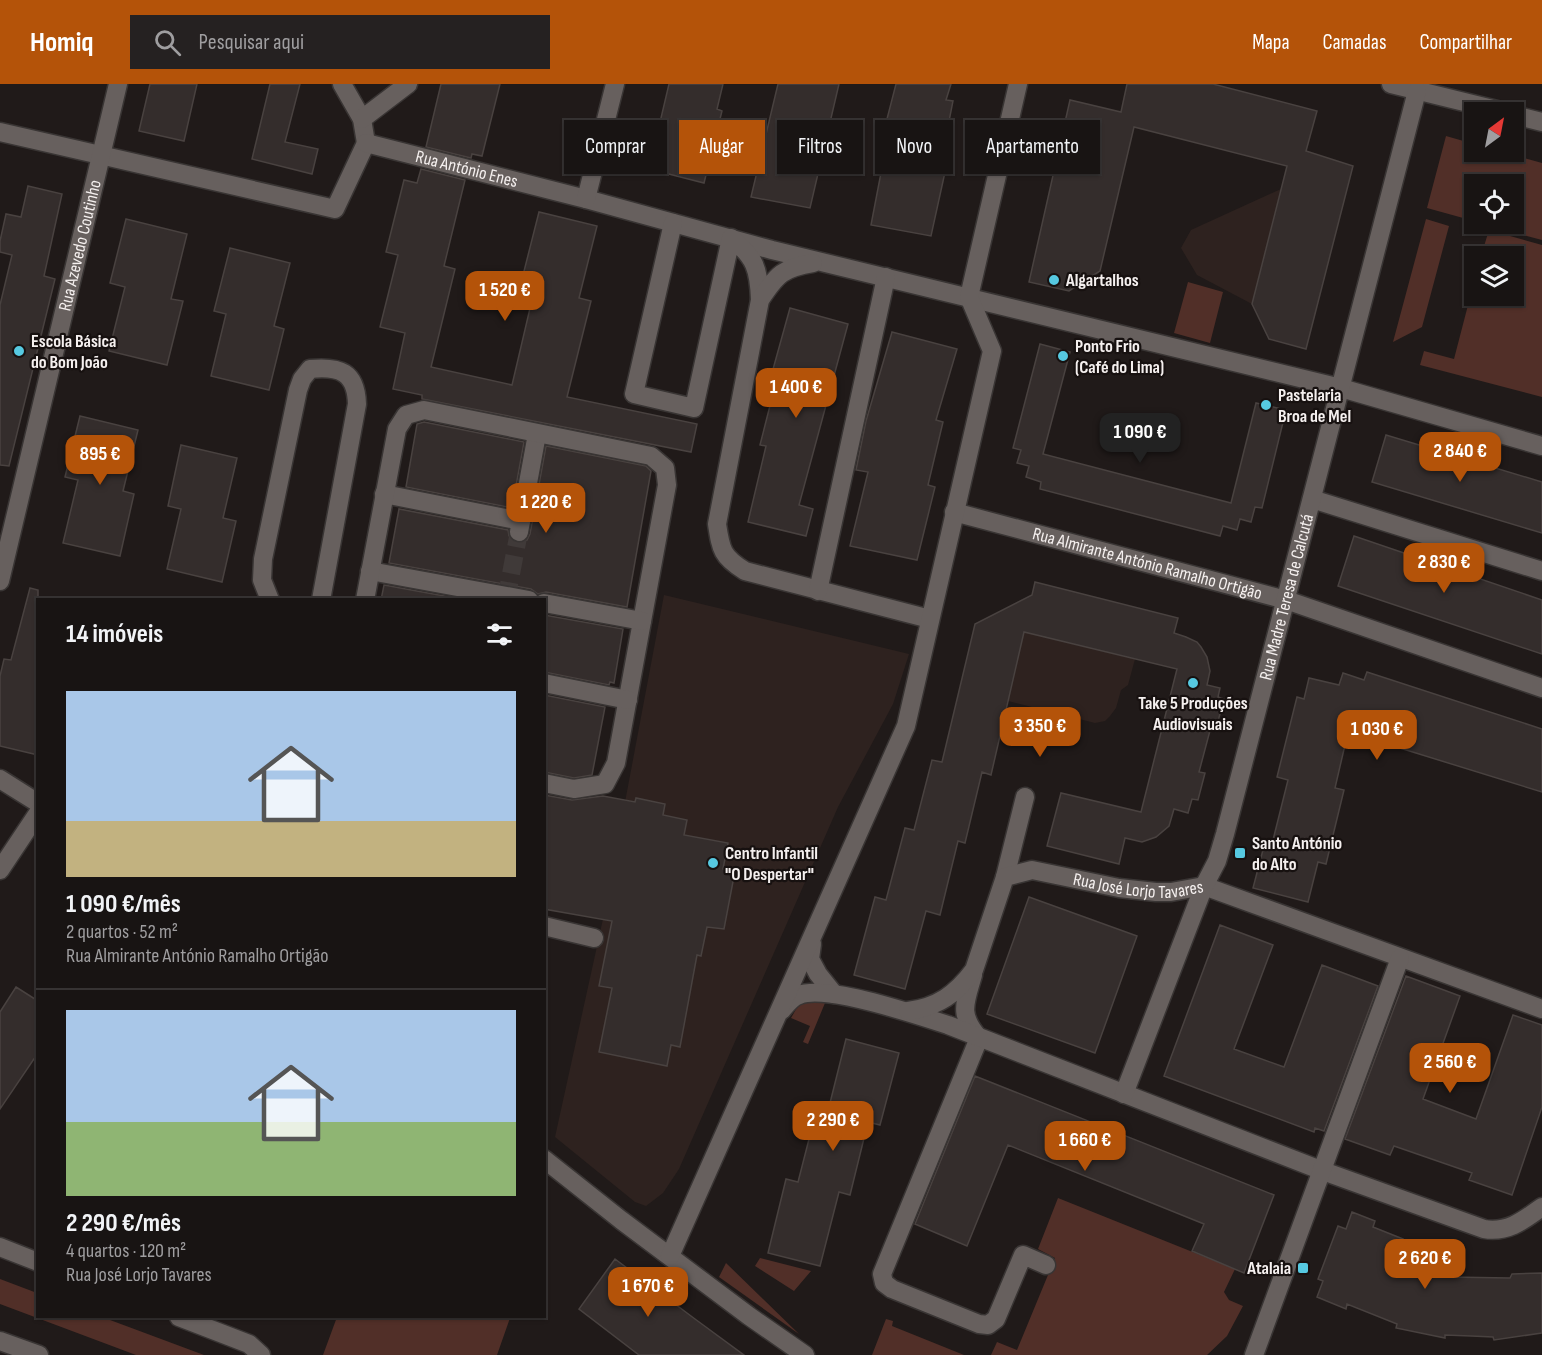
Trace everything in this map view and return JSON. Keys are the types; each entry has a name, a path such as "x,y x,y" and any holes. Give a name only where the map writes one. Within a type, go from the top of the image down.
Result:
{"street":[{"name":"Rua Azevedo Coutinho","path":"0,581 118,84"},
{"path":"0,132 335,208 366,143 362,119 342,84"},
{"path":"362,119 408,84"},
{"path":"586,199 615,84"},
{"path":"670,1256 906,726 992,351 969,297 1017,84"},
{"path":"1391,84 1464,102"},
{"name":"Rua Madre Teresa de Calcutá","path":"1124,1094 1204,886 1217,861 1225,834 1417,91"},
{"path":"1524,118 1542,122"},
{"name":"Rua António Enes","path":"366,143 886,277 1341,388 1542,446"},
{"path":"673,223 634,394 694,408 731,238 748,253 759,274 760,300 717,524 720,544 729,561 745,571 930,619"},
{"path":"760,300 773,280 791,267 823,261"},
{"path":"818,591 886,277"},
{"path":"269,598 262,580 263,559 298,390 302,379 310,369 327,367 344,372 357,388 357,404 321,598"},
{"path":"364,598 397,429 406,415 424,410 651,456 665,468 667,485 616,764 605,784 574,789 546,783"},
{"path":"384,494 520,526 537,434"},
{"path":"1312,499 1542,571"},
{"name":"Rua Almirante António Ramalho Ortigão","path":"954,512 1286,600 1542,688"},
{"path":"370,571 518,598"},
{"path":"546,603 642,621"},
{"path":"546,683 628,700"},
{"path":"0,779 36,802"},
{"path":"978,1038 966,1022 964,1014 966,1001 1005,877 1025,797"},
{"path":"0,870 36,816"},
{"name":"Rua José Lorjo Tavares","path":"1005,877 1032,870 1119,888 1156,892 1171,892 1204,886 1542,1009"},
{"path":"546,926 594,938"},
{"path":"813,937 810,959 818,974 834,994"},
{"path":"1254,1355 1400,958"},
{"path":"904,1011 919,1009 945,1000 964,983 974,970"},
{"path":"776,1018 788,1003 799,995 814,993 834,994 904,1011 948,1025 1323,1171 1484,1229 1493,1231 1512,1227 1542,1208"},
{"path":"978,1038 882,1274 884,1283 892,1289 979,1324 988,1325 996,1319 1023,1255 1046,1265"},
{"path":"546,1161 749,1316 805,1355"},
{"path":"0,1247 36,1261"},
{"path":"182,1318 249,1344 261,1355"},
{"path":"0,1341 39,1355"}],"shaded area":[{"path":"1446,136 1464,141 1464,162 1524,162 1524,158 1542,163 1542,240 1520,234 1524,234 1524,174 1464,174 1464,218 1427,208"},
{"path":"1281,189 1252,304 1197,275 1181,248 1191,230"},
{"path":"1426,219 1449,226 1422,327 1393,342"},
{"path":"1488,234 1503,234 1542,245 1542,397 1420,365 1424,351 1454,359 1468,306 1524,306 1524,246 1484,246"},
{"path":"1188,282 1223,292 1210,343 1174,333"},
{"name":"Centro Infantil \"O Despertar\"","path":"664,595 909,654 893,704 838,807 679,1169 663,1193 646,1206 635,1202 555,1137 603,919"},
{"path":"1024,632 1135,659 1128,685 1121,690 1116,708 1105,721 1095,723 1008,701"},
{"path":"816,1000 825,1003 808,1044 803,1042 810,1026 791,1018 799,1004"},
{"path":"1058,1198 1235,1269 1224,1292 1229,1300 1243,1306 1227,1336 1207,1355 991,1355 997,1342 1017,1350 1055,1258 1038,1249"},
{"path":"760,1258 811,1271 794,1291 755,1266"},
{"path":"726,1263 799,1334 719,1277"},
{"path":"0,1279 36,1293 36,1318 0,1304"},
{"path":"37,1318 105,1318 204,1355 136,1355"},
{"path":"337,1318 510,1318 497,1355 323,1355"},
{"path":"886,1319 893,1321 892,1326 964,1355 872,1355"}],"building":[{"path":"150,84 197,84 184,141 139,131"},
{"path":"270,84 300,84 285,142 318,149 312,174 252,159"},
{"path":"441,84 500,84 482,156 472,154 471,158 426,147"},
{"path":"669,84 723,84 717,109 722,111 720,120 679,120 679,174 706,174 704,183 667,174 667,120 661,120"},
{"path":"778,84 839,84 831,120 777,120 777,174 818,174 810,208 751,197 756,174 765,174 765,138"},
{"path":"896,84 951,84 946,100 953,101 949,120 887,120"},
{"path":"1127,84 1213,84 1317,111 1306,151 1353,166 1306,349 1269,339 1252,304 1287,166 1134,127 1100,271 1069,291 1029,282 1053,174 1100,174 1100,120 1065,120 1070,100 1121,112"},
{"path":"421,169 465,180 444,266 455,269 431,367 512,385 535,287 521,283 539,212 597,226 579,298 591,301 567,397 697,424 691,452 422,399 422,395 393,389 405,333 380,327 398,255 386,252 404,180 417,183"},
{"path":"881,174 945,174 931,236 871,225"},
{"name":"Escola Básica do Bom João","path":"28,186 62,194 44,276 55,279 9,466 0,465 0,305 12,255 0,252 0,241 6,214 21,217"},
{"path":"126,219 187,234 171,299 183,301 167,365 109,351 125,287 110,283"},
{"path":"230,248 290,263 274,326 284,329 269,390 211,376 226,314 214,311"},
{"path":"790,308 848,324 799,505 813,509 806,536 748,522 766,446 760,445 776,382 770,380"},
{"path":"892,332 957,349 936,420 943,422 928,485 935,487 917,560 850,546 868,472 856,470 866,421"},
{"path":"1040,344 1070,352 1043,454 1231,503 1256,403 1286,410 1262,508 1255,507 1251,522 1240,519 1237,530 1223,526 1220,536 1040,489 1041,482 1026,477 1029,466 1017,463 1021,450 1013,448"},
{"path":"80,416 138,430 123,491 134,494 120,556 63,543 78,480 65,477"},
{"path":"424,422 524,442 512,508 406,487 417,424"},
{"path":"1386,435 1542,482 1542,533 1372,482"},
{"path":"181,445 237,458 223,518 236,521 222,582 167,569 181,509 168,506"},
{"path":"546,446 646,466 651,471 627,607 546,592 538,594 531,589 389,563 399,509 508,530 509,536 516,543 527,540"},
{"path":"1354,536 1542,600 1542,654 1338,586"},
{"path":"1035,582 1178,618 1174,633 1197,642 1201,647 1207,657 1210,671 1207,685 1220,688 1218,697 1224,699 1217,725 1212,723 1199,772 1205,773 1198,800 1192,799 1188,813 1174,809 1169,826 1156,837 1142,842 1125,838 1119,864 1047,846 1061,793 1141,812 1177,669 1024,632 991,775 982,772 965,843 958,841 940,915 926,911 905,989 854,975 875,897 886,900 905,828 914,830 932,760 942,762 975,624 1032,595"},
{"path":"384,585 455,598 381,598"},
{"path":"30,588 38,590 38,598 36,598 36,755 0,746 0,676 4,659 11,660"},
{"path":"546,615 623,629 614,683 610,682 609,685 546,672"},
{"path":"1367,672 1542,729 1542,792 1348,732 1335,788 1344,790 1326,864 1318,862 1308,902 1253,888 1264,846 1271,848 1288,780 1277,777 1297,697 1304,699 1309,678 1339,685 1343,673 1364,680"},
{"path":"546,695 605,707 592,775 574,778 546,772"},
{"path":"546,795 572,800 603,796 635,802 636,798 665,804 663,815 687,820 684,835 728,843 723,869 735,871 724,929 707,927 701,956 697,955 680,1047 671,1045 667,1066 599,1052 612,988 599,986 612,921 546,909"},
{"path":"1029,897 1137,936 1095,1053 987,1014"},
{"path":"1220,925 1273,945 1234,1049 1284,1067 1322,965 1378,986 1324,1131 1315,1128 1314,1132 1164,1076"},
{"path":"1406,976 1460,996 1423,1099 1476,1119 1513,1015 1542,1025 1542,1107 1512,1195 1469,1180 1472,1173 1394,1146 1390,1155 1345,1139"},
{"path":"16,987 36,1000 36,1056 0,1109 0,1012"},
{"path":"846,1039 899,1053 880,1125 868,1122 850,1195 839,1192 820,1266 768,1253 786,1179 798,1182 817,1108 828,1111"},
{"path":"975,1076 1274,1195 1244,1273 1192,1251 1204,1224 1008,1145 967,1246 915,1224"},
{"path":"1352,1212 1375,1221 1373,1227 1403,1239 1395,1258 1448,1277 1510,1278 1512,1274 1542,1273 1542,1333 1494,1340 1493,1337 1471,1336 1445,1335 1445,1338 1396,1328 1397,1324 1347,1304 1346,1309 1317,1297 1323,1281 1318,1279 1338,1226 1346,1229"},
{"path":"615,1259 744,1355 639,1355 579,1309"}],"tunnel":[{"path":"506,598 519,532"}],"place":[{"name":"Algartalhos","path":"1054,280"},
{"name":"Escola Básica do Bom João","path":"19,351"},
{"name":"Ponto Frio (Café do Lima)","path":"1063,356"},
{"name":"Pastelaria Broa de Mel","path":"1266,405"},
{"name":"Take 5 Produções Audiovisuais","path":"1193,683"},
{"name":"Santo António do Alto","path":"1240,853"},
{"name":"Centro Infantil \"O Despertar\"","path":"713,863"},
{"name":"Atalaia","path":"1303,1268"}]}
